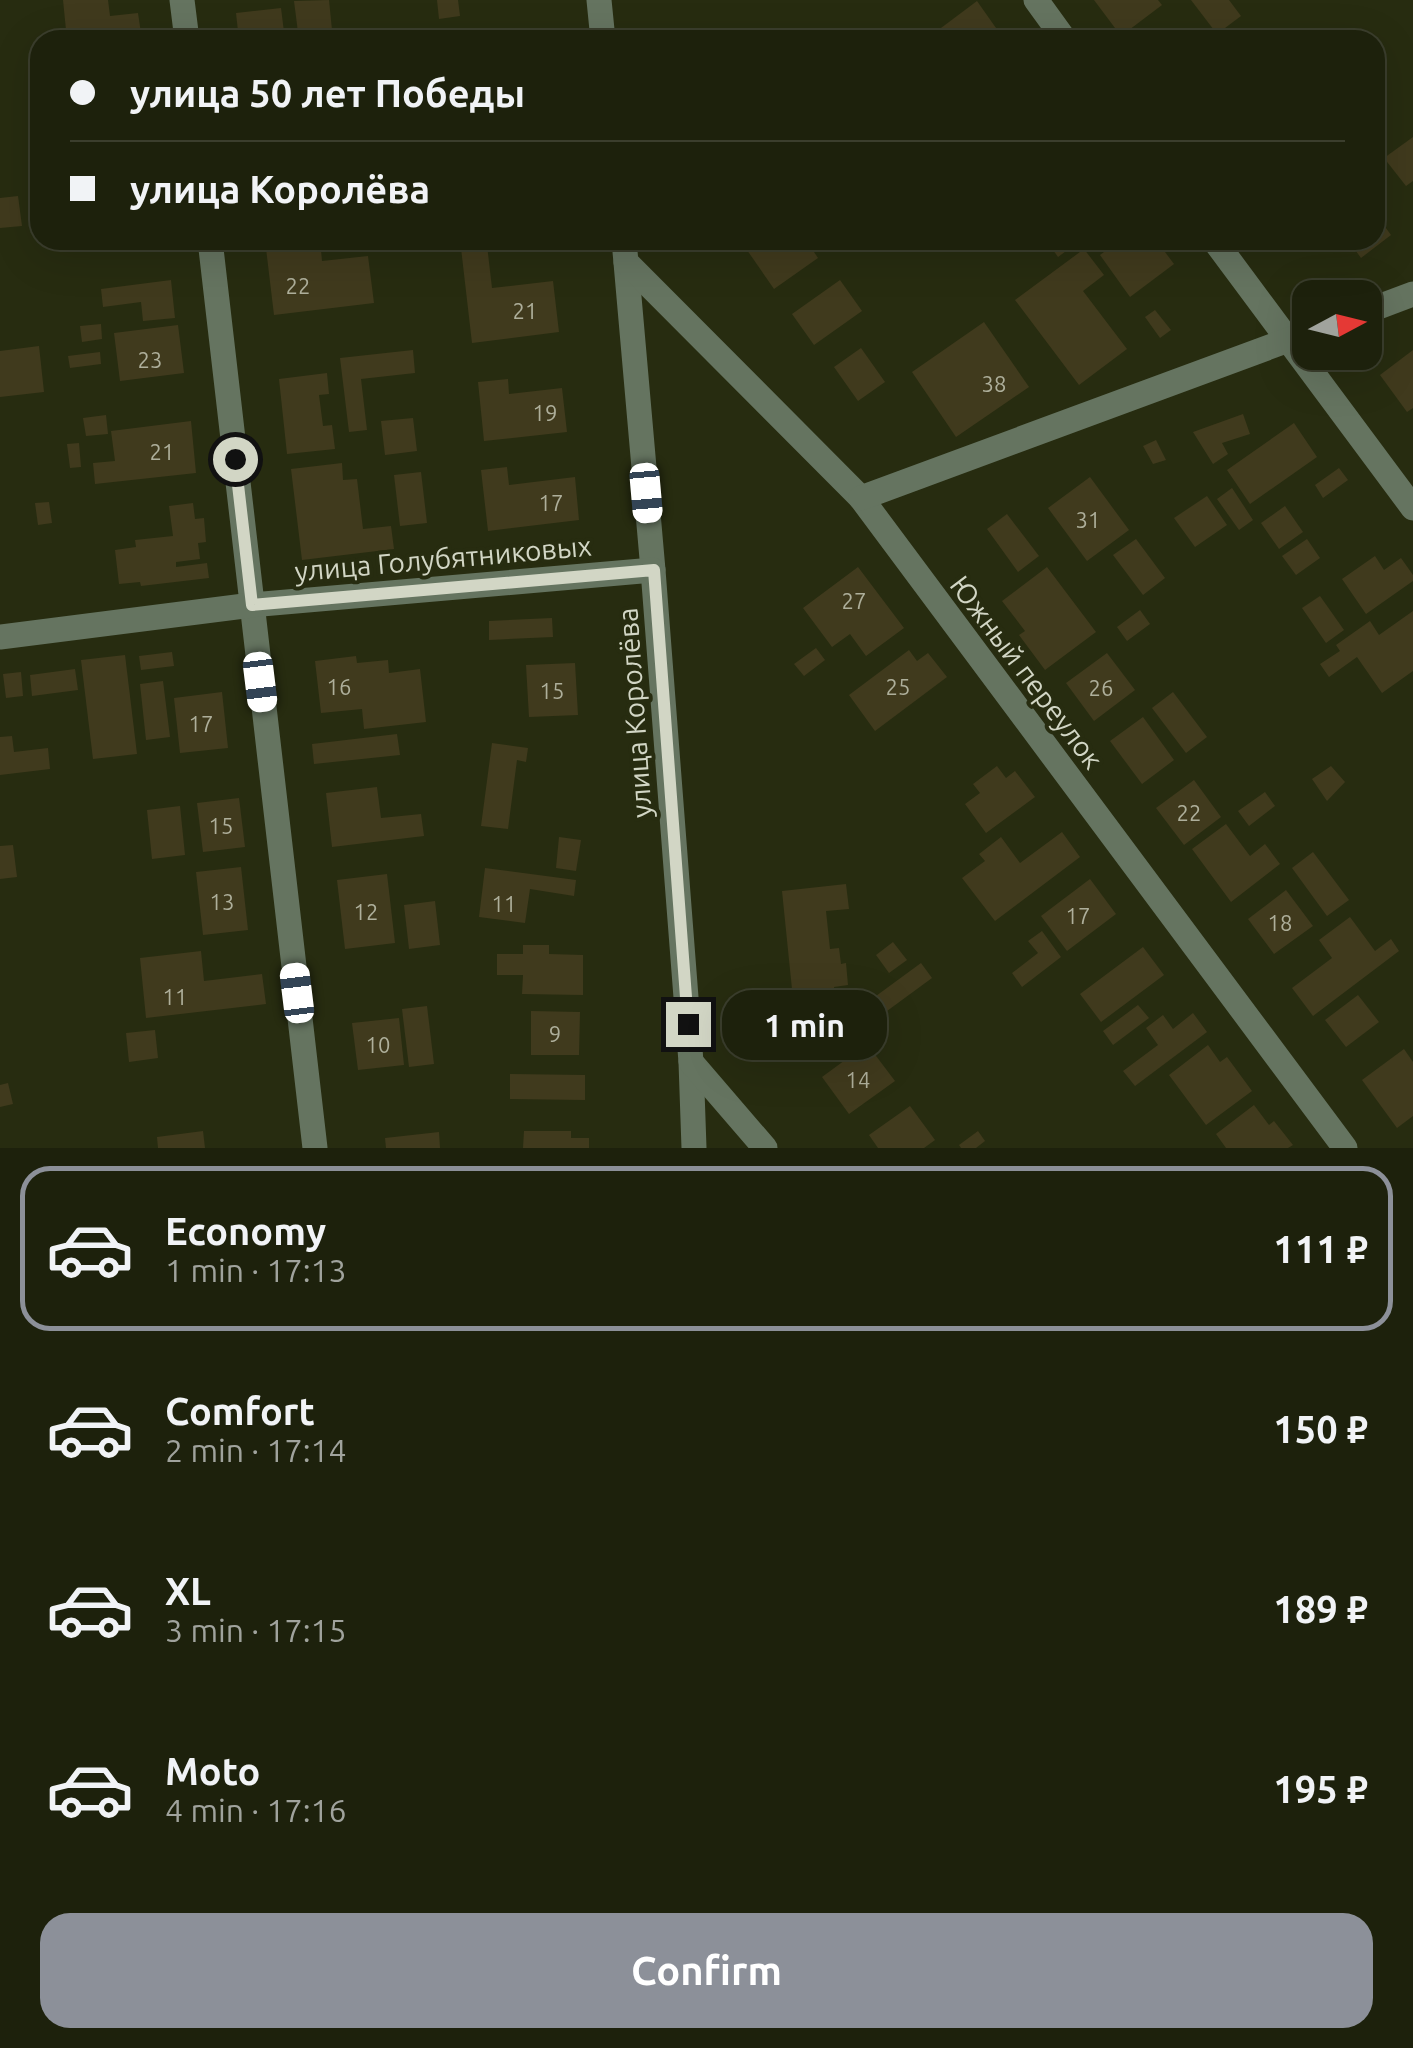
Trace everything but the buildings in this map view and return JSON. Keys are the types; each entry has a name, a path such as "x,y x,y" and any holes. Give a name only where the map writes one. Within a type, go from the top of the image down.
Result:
{"street":[{"path":"182,0 186,30"},
{"path":"599,0 602,30"},
{"path":"1036,0 1058,30"},
{"path":"211,250 315,1148"},
{"path":"1223,250 1292,328"},
{"name":"Южный переулок","path":"625,251 860,498 1345,1148"},
{"name":"улица Королёва","path":"625,251 654,570 694,1148"},
{"path":"1382,306 1413,294"},
{"path":"860,498 1292,339"},
{"path":"1322,370 1413,508"},
{"name":"улица Голубятниковых","path":"0,636 252,605 654,570"},
{"path":"691,1062 765,1148"}],"route":[{"path":"235,459 252,605 654,570 688,1024"}]}
